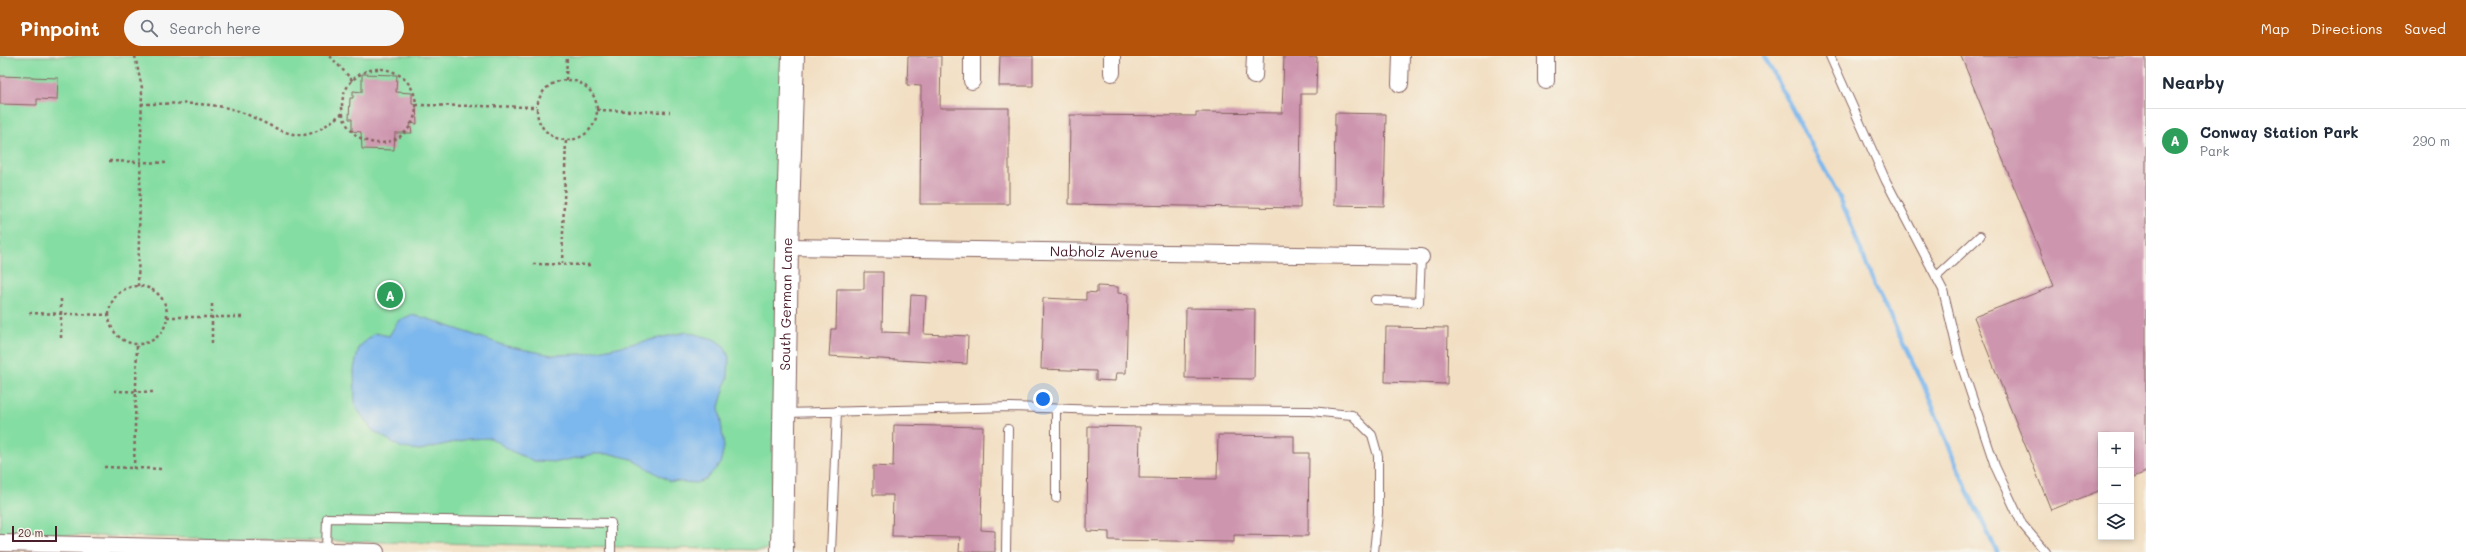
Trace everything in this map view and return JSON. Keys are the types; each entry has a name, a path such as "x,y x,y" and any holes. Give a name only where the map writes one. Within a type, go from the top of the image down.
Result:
{"street":[{"name":"South German Lane","path":"782,552 787,247 793,56"},
{"path":"972,56 972,80"},
{"path":"1112,56 1112,73"},
{"path":"1254,76 1255,56"},
{"path":"1400,84 1401,56"},
{"path":"1546,56 1546,81"},
{"name":"Nabholz Avenue","path":"787,247 1420,257"},
{"path":"0,543 376,552"}],"lane":[{"path":"1830,56 1886,181 1943,290 1960,361 1995,466 2022,524 2046,552"},
{"path":"1936,277 1980,236"},
{"path":"1375,300 1419,302 1420,257"},
{"path":"785,413 1011,407 1056,409 1310,411 1352,415 1372,435 1378,456 1378,513 1374,552"},
{"path":"1056,409 1056,498"},
{"path":"831,552 837,411"},
{"path":"1006,552 1008,429"},
{"path":"326,551 326,518 611,523 611,552"}],"path":[{"path":"134,56 142,83 139,161 138,286"},
{"path":"330,56 353,81"},
{"path":"566,80 567,56"},
{"path":"379,69 390,71 401,76 409,85 414,95 416,106 413,119 407,130 398,138 386,142 373,142 361,138 351,131 343,113 343,95 353,81 367,71 379,69"},
{"path":"566,80 578,82 586,86 593,94 597,110 594,122 589,131 580,137 566,139 551,135 543,129 538,120 537,107 543,92 550,85 566,80"},
{"path":"141,104 221,106 248,114 292,133 301,135 318,130 343,113"},
{"path":"416,106 537,107"},
{"path":"597,110 670,112"},
{"path":"562,264 566,139"},
{"path":"109,161 169,163"},
{"path":"533,264 593,265"},
{"path":"138,286 153,290 159,296 164,302 167,317 160,333 146,343 136,344 128,342 114,331 109,315 113,300 124,290 138,286"},
{"path":"61,297 61,338"},
{"path":"212,301 212,343"},
{"path":"29,313 109,315"},
{"path":"167,317 244,317"},
{"path":"134,468 136,344"},
{"path":"114,391 155,392"},
{"path":"104,467 164,468"}],"green space":[{"path":"0,56 786,56 771,547 765,550 0,534"}],"water":[{"path":"411,315 425,318 506,346 552,355 585,354 687,332 714,339 724,346 729,357 728,376 719,407 724,447 720,464 705,480 696,483 669,481 632,459 611,454 594,454 558,462 534,461 511,451 491,438 468,439 420,450 402,448 372,430 355,406 354,369 359,347 375,333 389,336 398,321"}],"building":[{"path":"908,56 941,56 940,108 1009,108 1009,204 920,204 921,86 907,85"},
{"path":"1000,56 1033,56 1033,86 999,86"},
{"path":"1284,56 1317,57 1316,94 1301,94 1300,208 1069,204 1070,115 1196,116 1196,112 1282,113"},
{"path":"1961,56 2146,56 2146,472 2134,477 2134,432 2098,432 2098,491 2051,510 1974,317 2054,286"},
{"path":"362,74 397,75 396,92 412,93 412,104 416,105 417,124 410,123 412,133 395,133 394,150 362,149 361,132 352,131 352,119 349,119 350,98 353,98 353,91 362,92"},
{"path":"0,76 58,78 57,100 37,99 37,105 0,104"},
{"path":"1335,113 1386,114 1384,206 1334,205"},
{"path":"864,272 883,272 882,332 909,333 911,295 926,296 924,334 968,336 967,364 829,356 831,329 836,329 837,289 864,289"},
{"path":"1097,286 1118,287 1118,293 1128,294 1126,373 1116,373 1115,381 1096,380 1096,371 1041,369 1043,298 1086,300 1086,292 1097,293"},
{"path":"1186,308 1255,309 1254,379 1185,378"},
{"path":"1386,327 1448,328 1447,384 1385,382"},
{"path":"894,425 983,427 981,530 995,531 995,552 959,552 960,537 892,536 893,495 873,495 873,466 893,467"},
{"path":"1088,426 1140,427 1139,478 1217,479 1218,435 1294,436 1294,453 1309,453 1308,536 1234,535 1234,542 1109,540 1109,532 1087,531"}],"waterway":[{"path":"1764,56 1841,200 1875,286 1922,381 1967,490 1997,552"}],"place":[{"name":"Conway Station Park","path":"390,295"}]}
